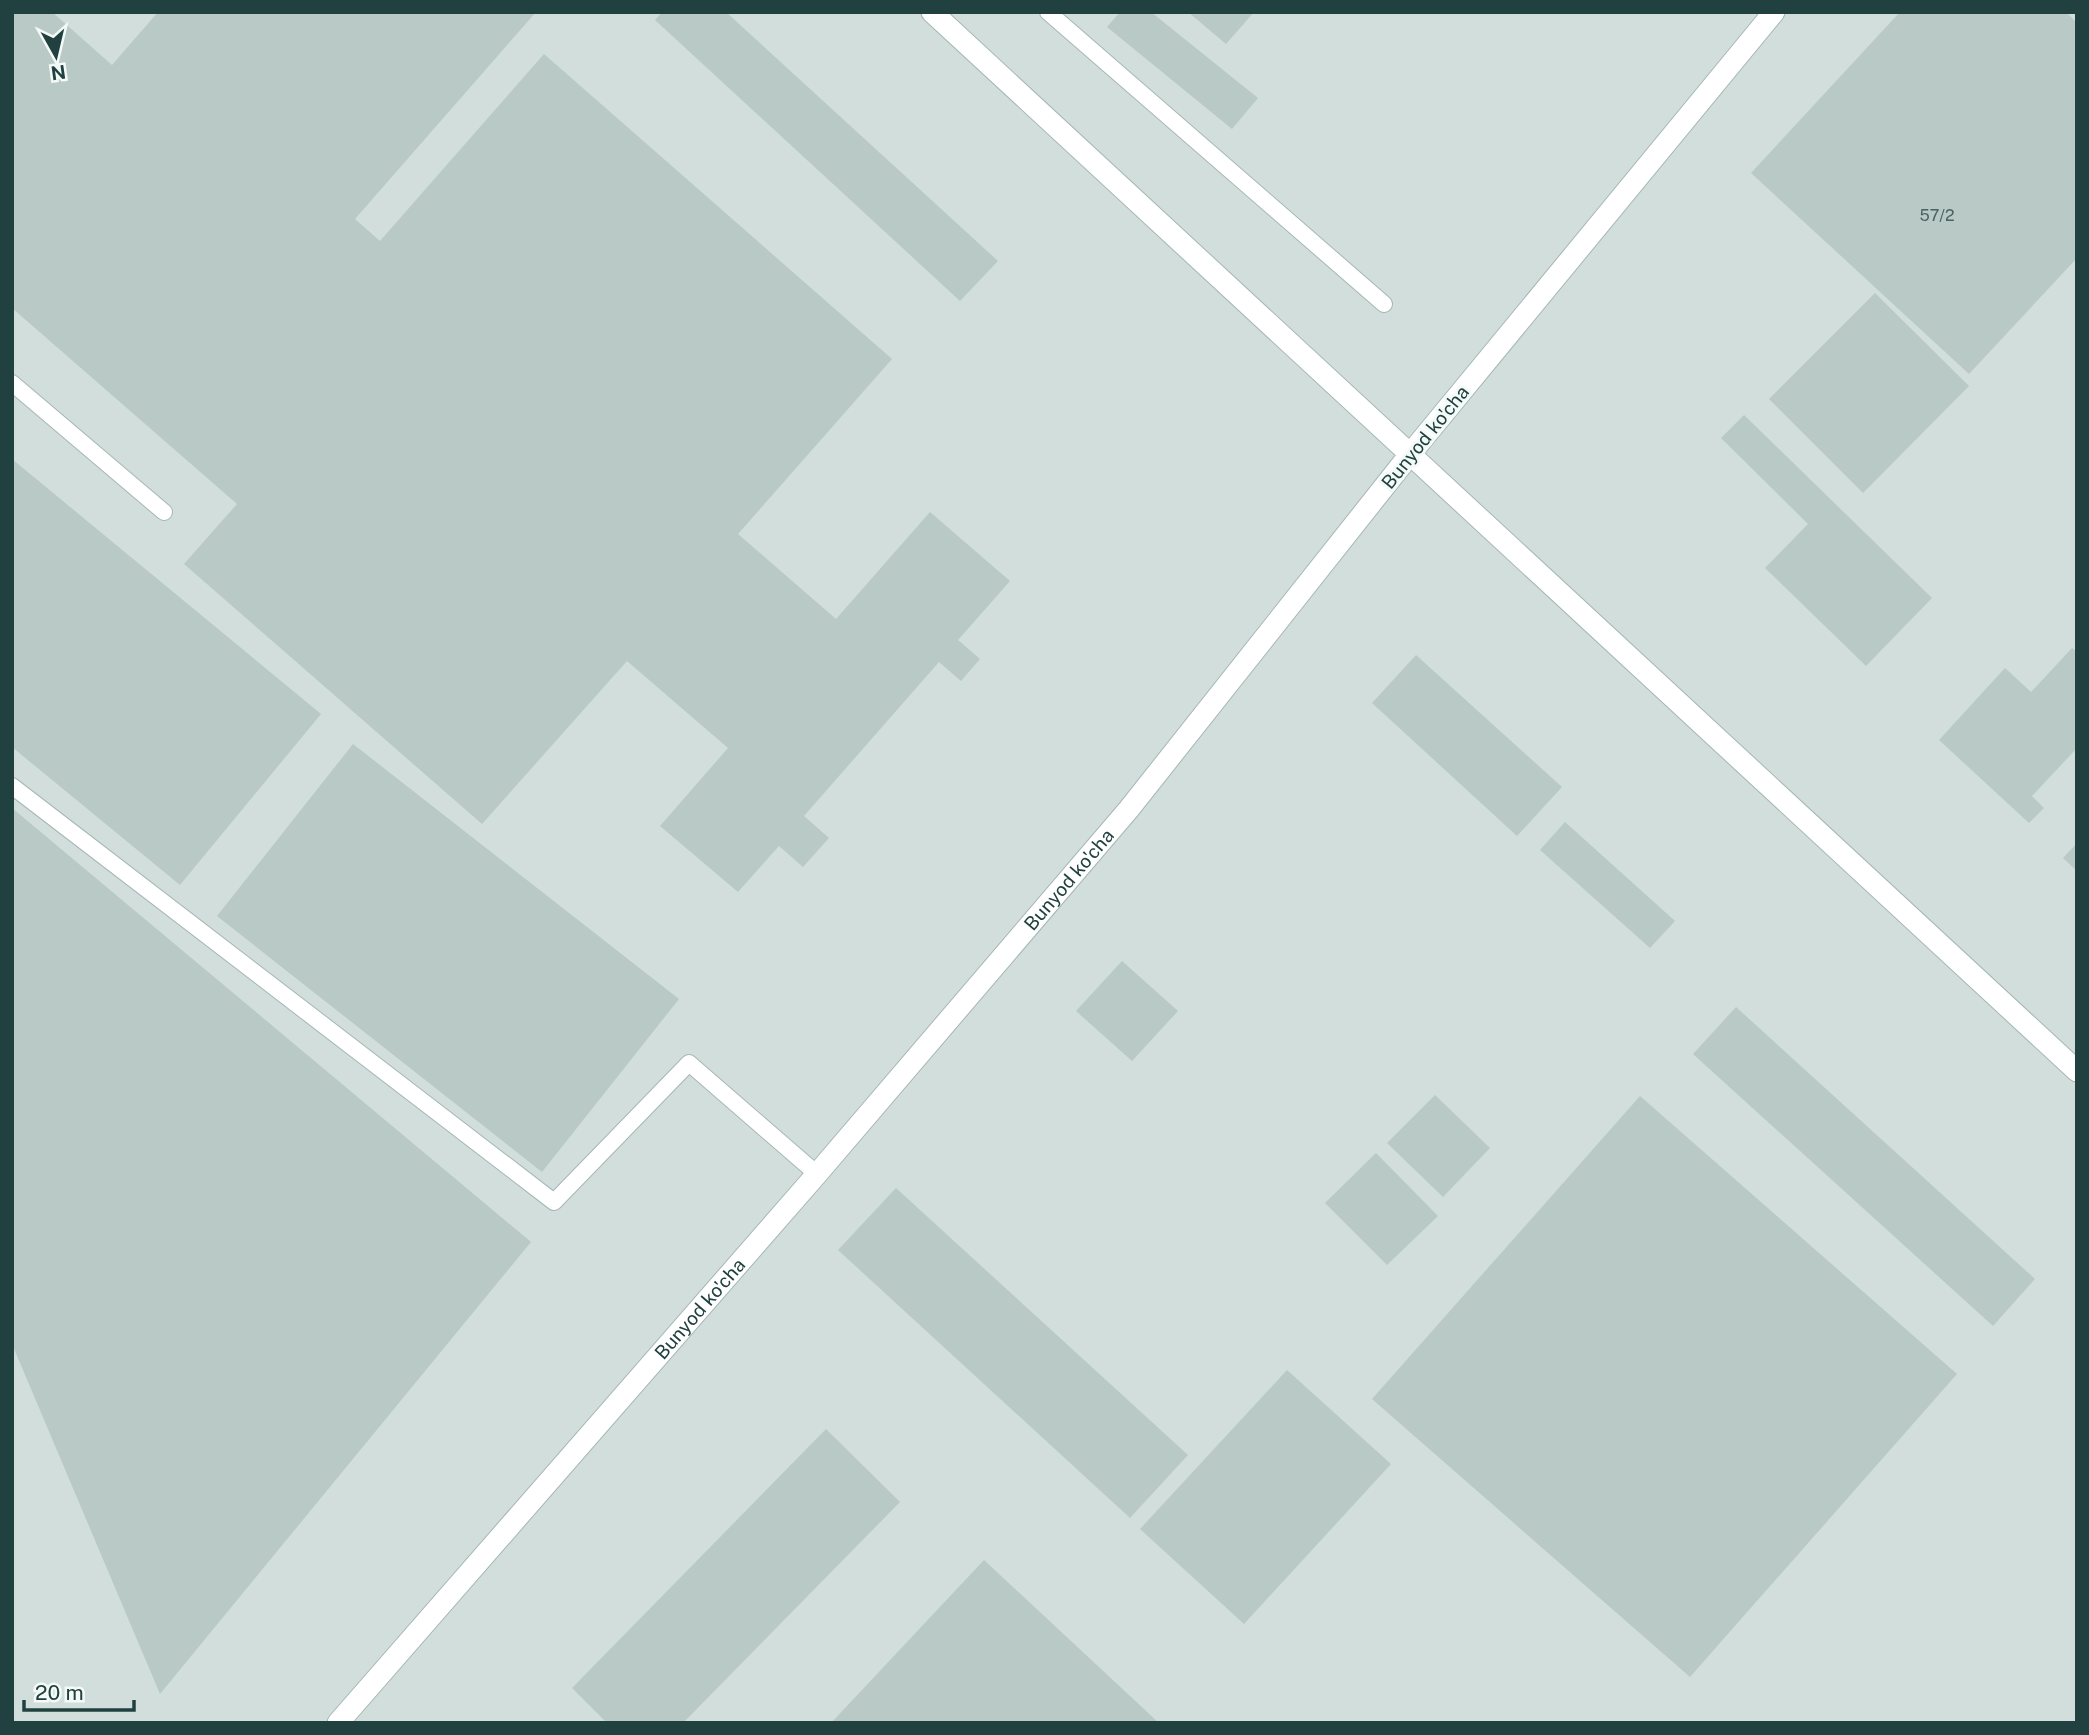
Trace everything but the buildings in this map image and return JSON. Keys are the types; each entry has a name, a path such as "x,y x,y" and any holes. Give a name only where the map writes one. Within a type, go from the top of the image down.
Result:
{"street":[{"path":"932,12 2077,1071"},
{"name":"Bunyod ko'cha","path":"338,1723 817,1174 1129,809 1411,453 1774,12"}],"lane":[{"path":"1048,12 1384,304"},
{"path":"12,383 164,512"},
{"path":"12,786 554,1202 689,1063 817,1174"}],"shaded area":[{"path":"12,12 2077,12 2077,1723 12,1723"}]}
